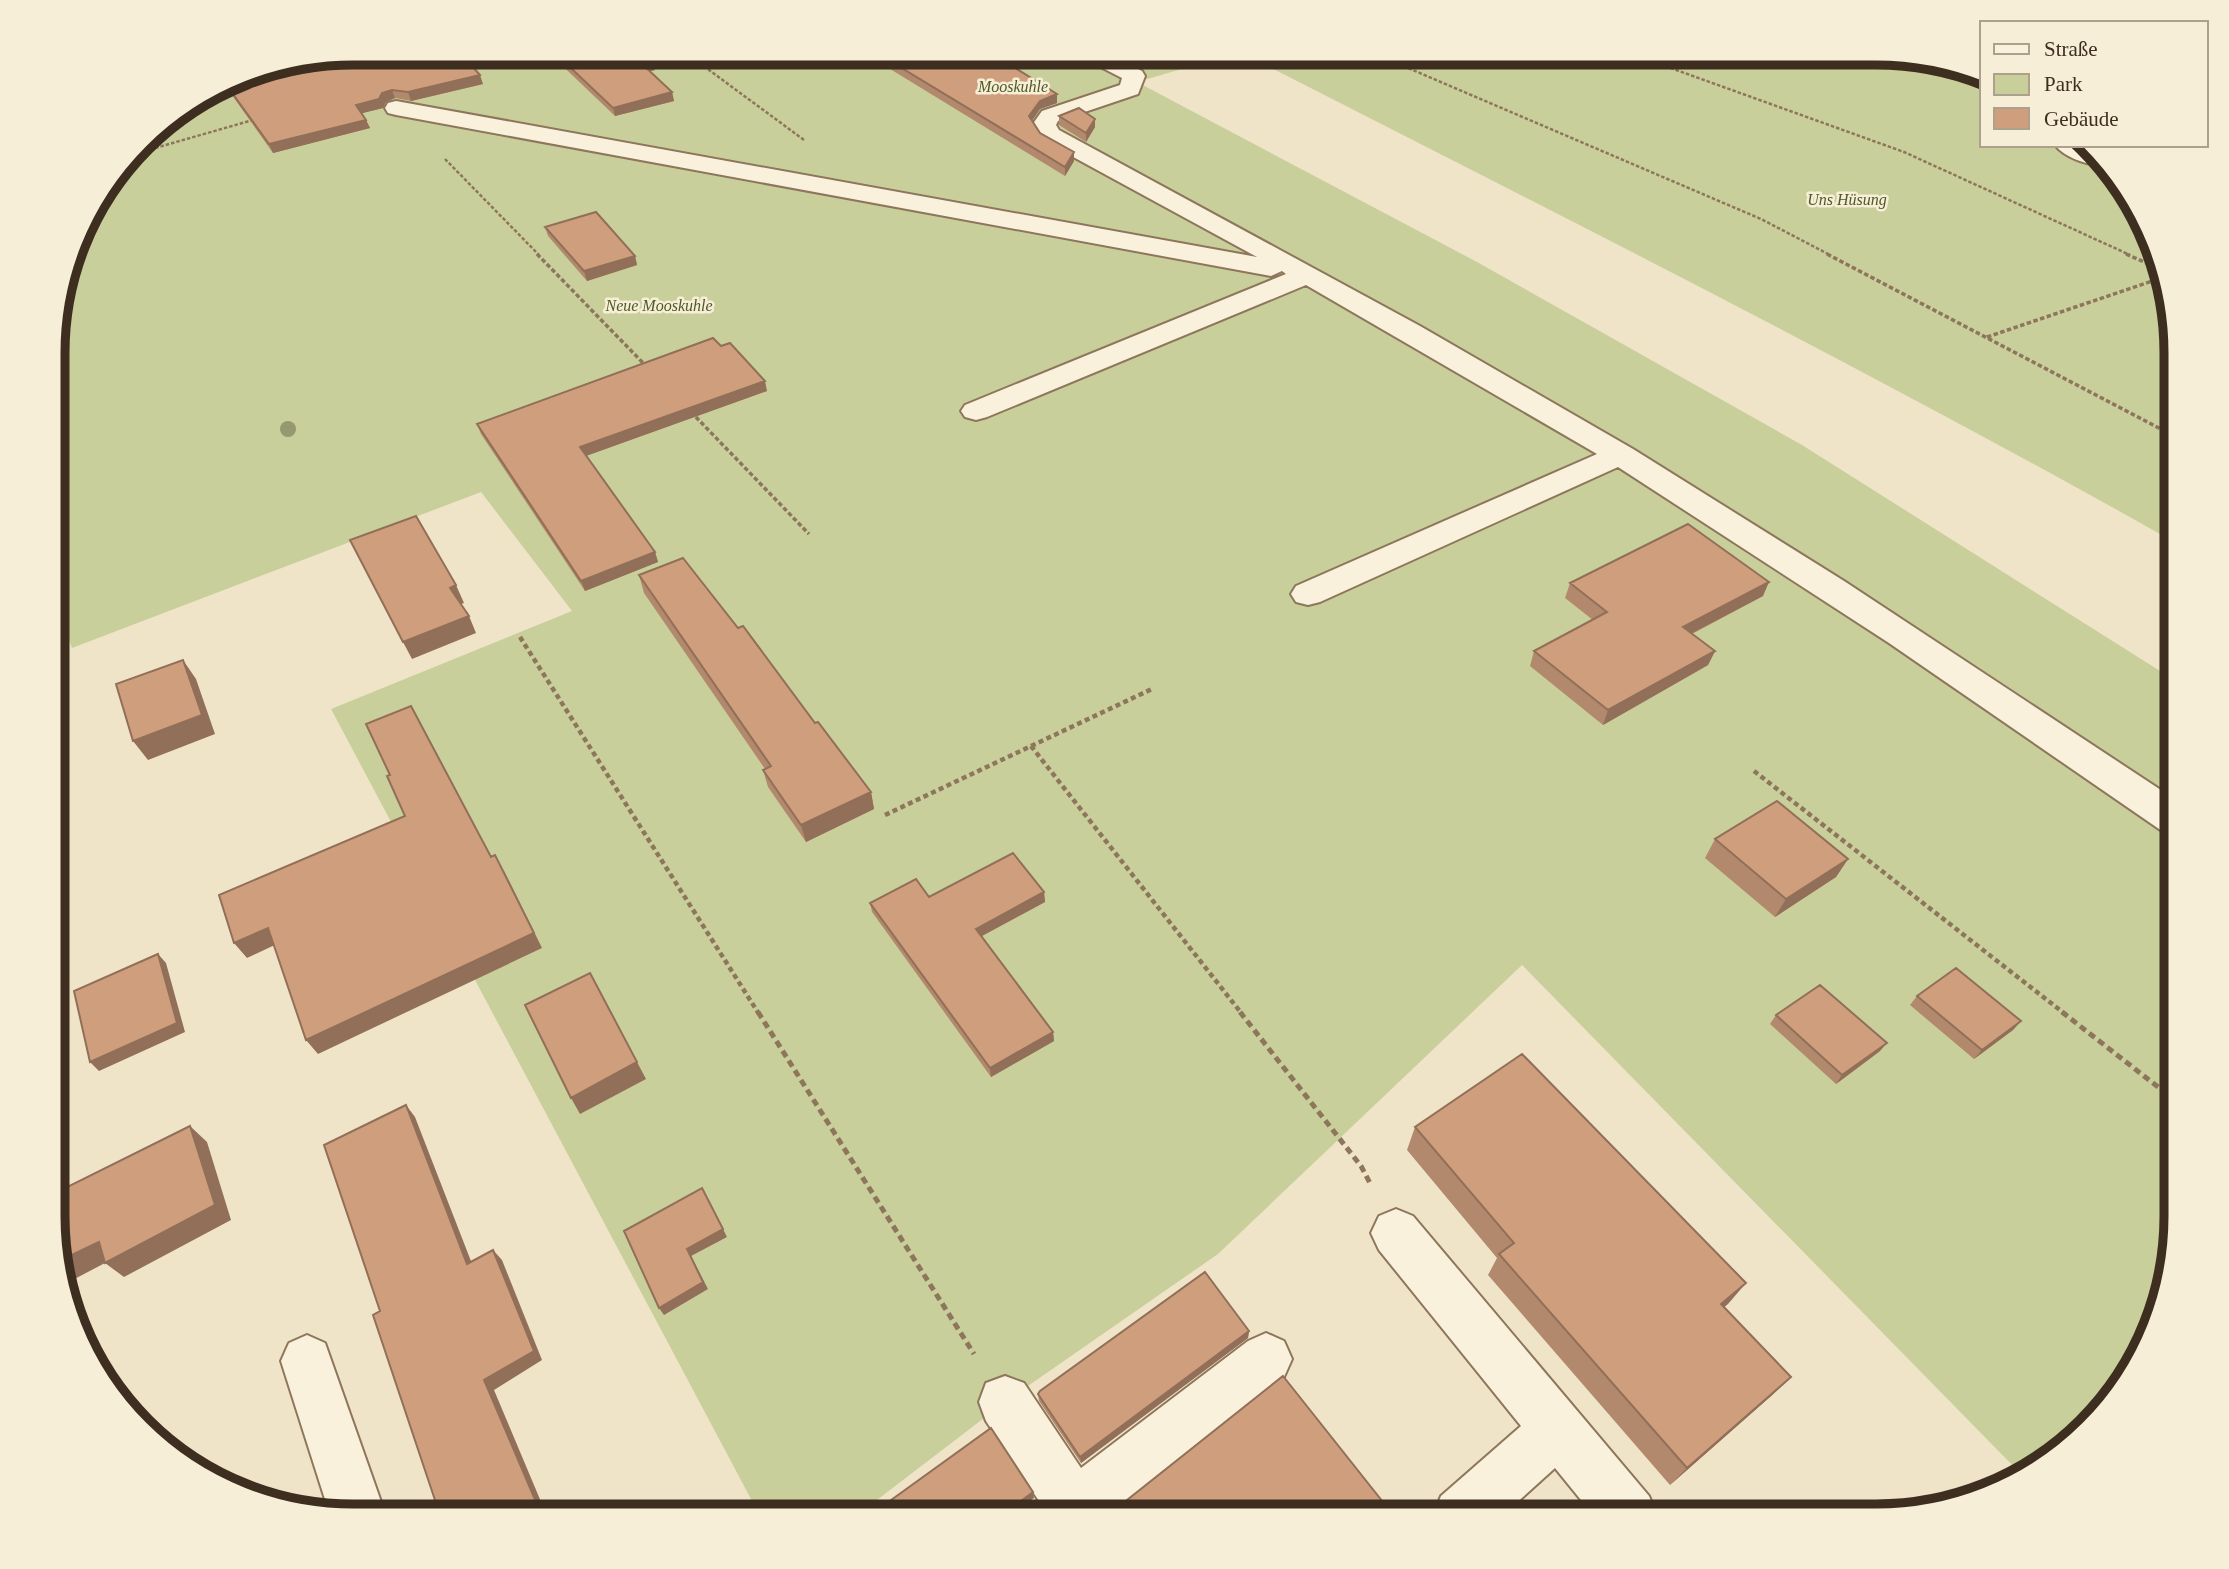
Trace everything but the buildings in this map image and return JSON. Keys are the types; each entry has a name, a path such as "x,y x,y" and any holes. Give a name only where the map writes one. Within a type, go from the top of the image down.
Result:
{"street":[{"path":"1113,65 1134,76 1130,89 1050,116 1044,125 1050,135 1307,275 1620,455 1923,647 2164,812"},
{"path":"396,108 1307,275"},
{"path":"976,411 1307,275"},
{"path":"1308,594 1620,455"},
{"path":"1396,1233 1619,1504"},
{"path":"1084,1504 1266,1359"},
{"path":"307,1361 354,1504"},
{"path":"1004,1402 1067,1504"},
{"path":"1474,1504 1557,1429"}],"path":[{"path":"356,65 655,375"},
{"path":"702,65 808,143"},
{"path":"1401,65 1761,219 2164,431"},
{"path":"1662,65 1904,152 2150,264"},
{"path":"148,150 254,120"},
{"path":"1987,337 2155,280"},
{"path":"684,405 809,534"},
{"path":"520,637 1004,1402"},
{"path":"885,815 1154,688"},
{"path":"1031,746 1361,1166 1396,1233"},
{"path":"1754,771 2164,1092"}],"green space":[{"path":"334,65 1196,65 1137,82 1477,262 1802,445 2164,673 2164,799 1635,450 1357,292 2164,819 2164,1235 2159,1273 2149,1309 2135,1344 2105,1392 2080,1420 2052,1445 2016,1468 1522,965 1218,1254 1005,1402 872,1504 754,1504 331,709 572,611 481,492 72,648 65,629 65,334 70,296 94,225 124,177 149,149 177,124 225,94 296,70"},
{"name":"Uns Hüsung","path":"1265,65 1895,65 1933,70 1980,84 1980,147 2078,147 2116,193 2142,242 2159,296 2164,334 2164,536 1829,354"}],"park label":[{"name":"Mooskuhle","path":"1013,86"},
{"name":"Neue Mooskuhle","path":"659,305"}]}
